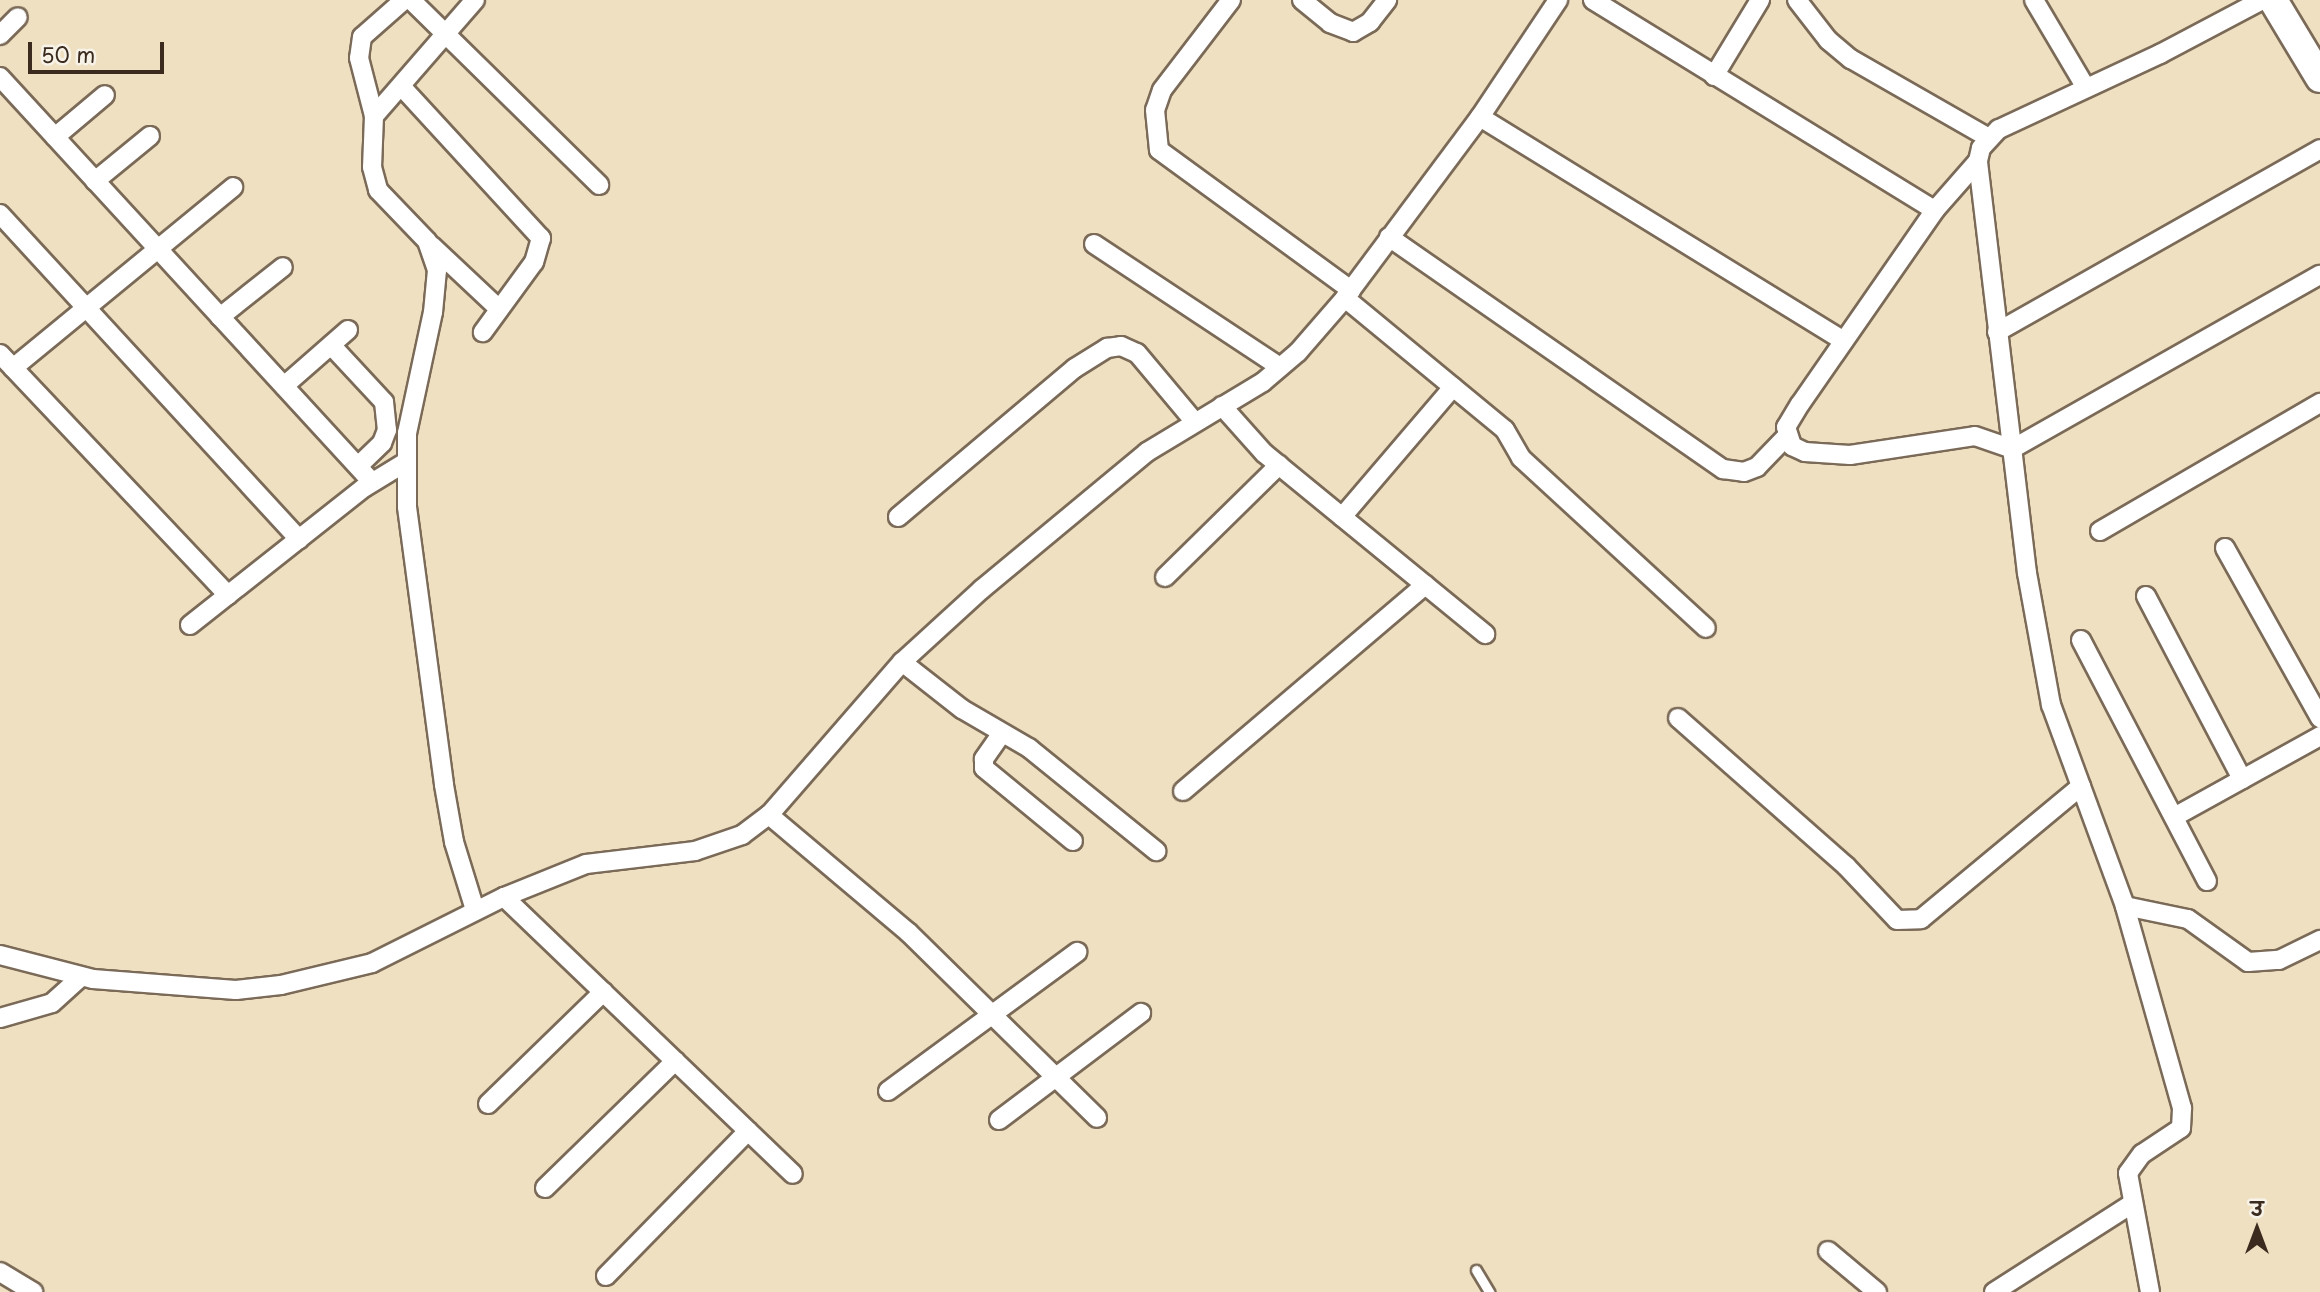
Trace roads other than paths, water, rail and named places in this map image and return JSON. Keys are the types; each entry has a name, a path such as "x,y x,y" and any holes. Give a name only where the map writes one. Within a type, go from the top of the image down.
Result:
{"main road":[{"path":"2273,0 2320,78"}],"street":[{"path":"404,0 371,26 358,48 374,116 372,167 378,190 499,309"},
{"path":"411,0 444,37 599,185"},
{"path":"374,116 475,0"},
{"path":"1231,0 1162,90 1155,110 1159,150 1348,294 1505,430 1521,458 1706,628"},
{"path":"1302,0 1330,23 1353,32 1370,22 1387,0"},
{"path":"0,955 81,977 188,989 281,985 372,962 503,897 586,864 722,844 769,816 902,662 1061,522 1147,452 1280,367 1348,294 1480,117 1558,0"},
{"path":"1593,0 1935,210"},
{"path":"1714,76 1760,0"},
{"path":"1797,0 1828,40 1851,59 1989,138"},
{"path":"2034,0 2085,88"},
{"path":"1389,237 1723,469 1744,472 1757,467 1786,437 1800,404 1935,210 1978,161 1989,138 2262,0"},
{"path":"0,34 18,16"},
{"path":"0,77 372,482"},
{"path":"401,86 541,238 534,262 483,332"},
{"path":"55,137 105,95"},
{"path":"1480,117 1687,249 1844,341"},
{"path":"95,181 150,136"},
{"path":"1997,332 2320,149"},
{"path":"1978,161 2012,449 2042,660 2051,705 2125,906 2183,1120 2176,1134 2133,1163 2128,1174 2150,1292"},
{"path":"13,368 233,187"},
{"path":"0,214 299,539"},
{"path":"427,241 438,270 438,288 407,433 411,550 454,842 475,910"},
{"path":"1094,244 1280,367"},
{"path":"220,317 283,267"},
{"path":"1786,437 1798,449 1825,455 1975,436 2012,449 2320,275"},
{"path":"284,386 348,330"},
{"path":"331,345 384,402 387,430 382,443 358,466"},
{"path":"898,517 1075,368 1107,348 1121,346 1136,353 1194,421"},
{"path":"0,354 228,595"},
{"path":"1342,517 1453,387"},
{"path":"2100,531 2320,403"},
{"path":"1222,406 1279,465 1485,634"},
{"path":"190,625 372,482 406,462"},
{"path":"1165,577 1279,465"},
{"path":"2225,548 2320,718"},
{"path":"1183,791 1425,585"},
{"path":"2146,596 2242,779"},
{"path":"2081,640 2207,881"},
{"path":"902,662 962,709 1029,748 1156,851"},
{"path":"1678,719 1846,866 1897,920 1921,919 2081,786"},
{"path":"1002,733 984,758 984,768 1073,841"},
{"path":"2174,817 2320,736"},
{"path":"769,816 908,932 1097,1118"},
{"path":"503,897 793,1174"},
{"path":"2125,906 2188,919 2248,962 2279,960 2320,940"},
{"path":"888,1091 1077,953"},
{"path":"0,1018 52,1003 81,977"},
{"path":"488,1104 603,992"},
{"path":"999,1119 1141,1013"},
{"path":"545,1188 675,1061"},
{"path":"606,1276 748,1131"},
{"path":"1994,1292 2133,1203"},
{"path":"1828,1251 1877,1292"},
{"path":"0,1272 33,1292"}],"lane":[{"path":"1476,1270 1489,1292"}]}
